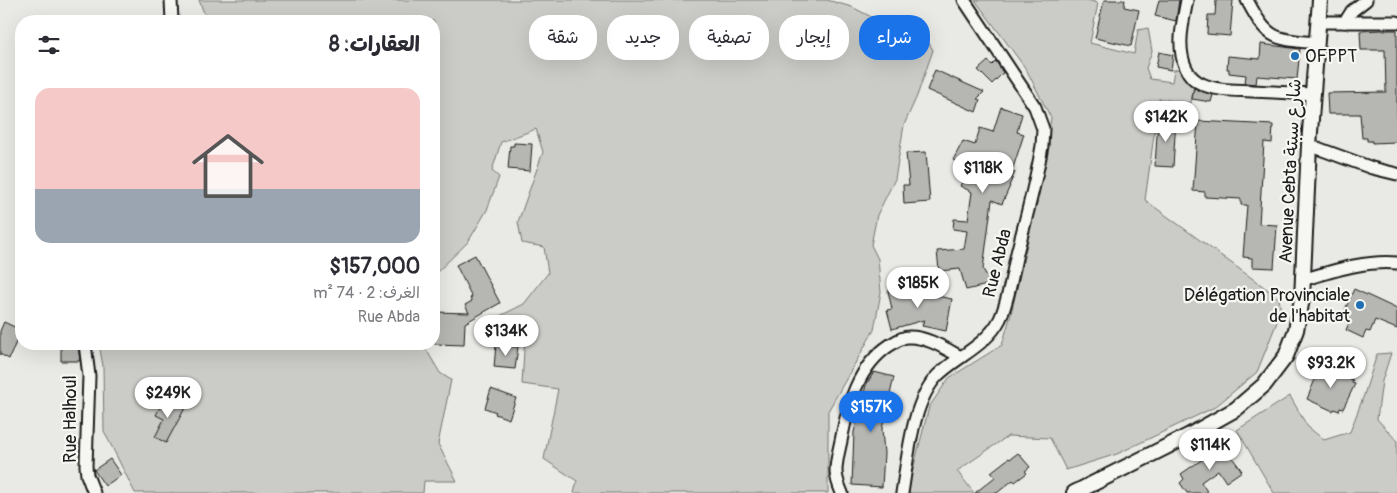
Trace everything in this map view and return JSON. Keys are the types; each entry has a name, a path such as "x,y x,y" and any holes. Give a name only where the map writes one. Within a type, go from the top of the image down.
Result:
{"street":[{"path":"171,0 172,15"},
{"name":"Rue Abda","path":"902,493 922,399 936,377 983,340 1000,320 1041,153 1043,135 1039,115 1030,98 964,0"},
{"path":"1187,0 1181,46 1185,68 1192,77 1208,86 1227,90 1313,94"},
{"path":"1247,0 1268,33 1279,38 1317,43"},
{"name":"Avenue Cebta شارع سبتة","path":"1074,493 1188,436 1236,409 1264,385 1286,356 1294,338 1302,299 1309,145 1320,0"},
{"path":"1345,22 1352,11 1366,0"},
{"path":"1318,22 1397,22"},
{"path":"1309,145 1372,168 1397,174"},
{"path":"1302,280 1357,265 1384,262 1397,263"},
{"path":"842,493 837,481 836,471 847,411 859,380 872,360 896,342 908,337 930,342 961,357"},
{"name":"Rue Halhoul","path":"86,350 89,376 86,466 87,475 94,493"}],"shaded area":[{"path":"199,0 827,0 852,7 868,15 859,15 859,60 930,60 917,96 904,125 895,179 877,215 871,245 878,259 881,292 874,330 828,411 828,493 574,493 577,481 544,459 558,389 522,384 525,335 500,316 524,304 548,273 544,247 522,243 518,222 543,152 536,129 501,142 492,171 499,177 487,210 468,242 440,269 440,15 205,15"},
{"path":"975,0 1087,0 1098,3 1090,43 1134,54 1138,30 1148,28 1152,51 1146,68 1150,79 1172,82 1174,70 1178,69 1194,84 1191,103 1159,99 1145,200 1279,298 1281,312 1257,372 1215,407 1117,454 1066,470 1050,438 1008,436 957,471 974,493 907,493 929,407 949,378 1002,345 1040,188 1051,118 1026,69"},
{"path":"930,45 933,50 930,59"},
{"path":"100,350 427,350 440,373 451,380 438,444 457,481 424,481 423,493 135,493 104,431 103,366"},
{"path":"1391,353 1382,381 1377,419 1397,441 1397,493 1274,493 1237,430 1290,396 1307,426 1324,440 1350,432 1377,354"}],"building":[{"path":"1104,0 1125,0 1124,7 1139,10 1131,46 1095,38"},
{"path":"1159,0 1179,0 1176,21 1155,16"},
{"path":"1216,0 1233,0 1230,36 1207,34 1208,15 1215,15"},
{"path":"1397,30 1397,142 1372,143 1372,141 1367,141 1367,138 1362,138 1360,114 1328,114 1327,93 1386,92 1385,50 1361,50 1360,31"},
{"path":"1261,44 1300,49 1297,79 1257,76 1256,84 1245,83 1246,75 1229,73 1229,69 1227,69 1228,56 1260,59"},
{"path":"1159,52 1173,55 1171,70 1156,67"},
{"path":"988,61 992,65 996,61 1003,73 992,84 978,70"},
{"path":"935,70 984,92 977,99 980,100 976,112 927,90"},
{"path":"1194,88 1213,95 1211,102 1192,99"},
{"path":"1001,107 1022,114 1017,132 1024,134 1012,171 1015,172 1002,204 992,200 983,269 991,284 966,290 960,269 939,271 937,251 964,249 967,231 953,229 954,219 968,220 972,192 960,186 970,167 953,160 963,141 975,145 980,128 993,132"},
{"path":"1158,119 1176,119 1173,167 1155,166"},
{"path":"1198,121 1273,125 1272,143 1264,142 1259,224 1277,225 1274,268 1252,267 1252,258 1243,257 1247,205 1241,205 1241,199 1205,197 1205,192 1193,191"},
{"path":"514,143 532,144 530,171 508,169 510,146 514,146"},
{"path":"926,152 930,202 904,204 903,185 909,185 906,153"},
{"path":"475,255 500,303 465,323 464,345 440,344 440,312 469,313 465,305 472,301 470,298 472,297 456,265"},
{"path":"914,284 916,292 952,299 946,331 922,326 924,320 892,329 887,310 892,309 888,291"},
{"path":"1354,289 1397,309 1397,329 1375,320 1370,332 1366,331 1363,338 1346,330 1349,323 1341,319"},
{"path":"4,322 15,327 15,344 9,359 0,354 0,331"},
{"path":"496,345 518,347 515,369 494,367"},
{"path":"61,350 79,350 80,361 61,361"},
{"path":"1321,365 1348,375 1347,378 1353,380 1352,383 1355,384 1343,409 1340,408 1339,411 1334,409 1333,411 1307,399"},
{"path":"874,372 894,377 882,429 884,453 882,487 852,485 854,432 866,385"},
{"path":"491,389 516,398 509,419 485,408"},
{"path":"165,398 185,408 166,443 155,437 164,419 156,415"},
{"path":"1223,445 1242,471 1226,482 1218,470 1201,482 1208,493 1187,493 1180,483 1184,479 1181,474"},
{"path":"1018,453 1030,467 1025,471 1027,473 1015,482 1013,480 997,493 975,493 995,477 991,472"},
{"path":"110,459 121,475 105,486 94,470"}],"place":[{"name":"OFPPT","path":"1295,56"},
{"name":"Délégation Provinciale de l'habitat","path":"1360,305"}]}
